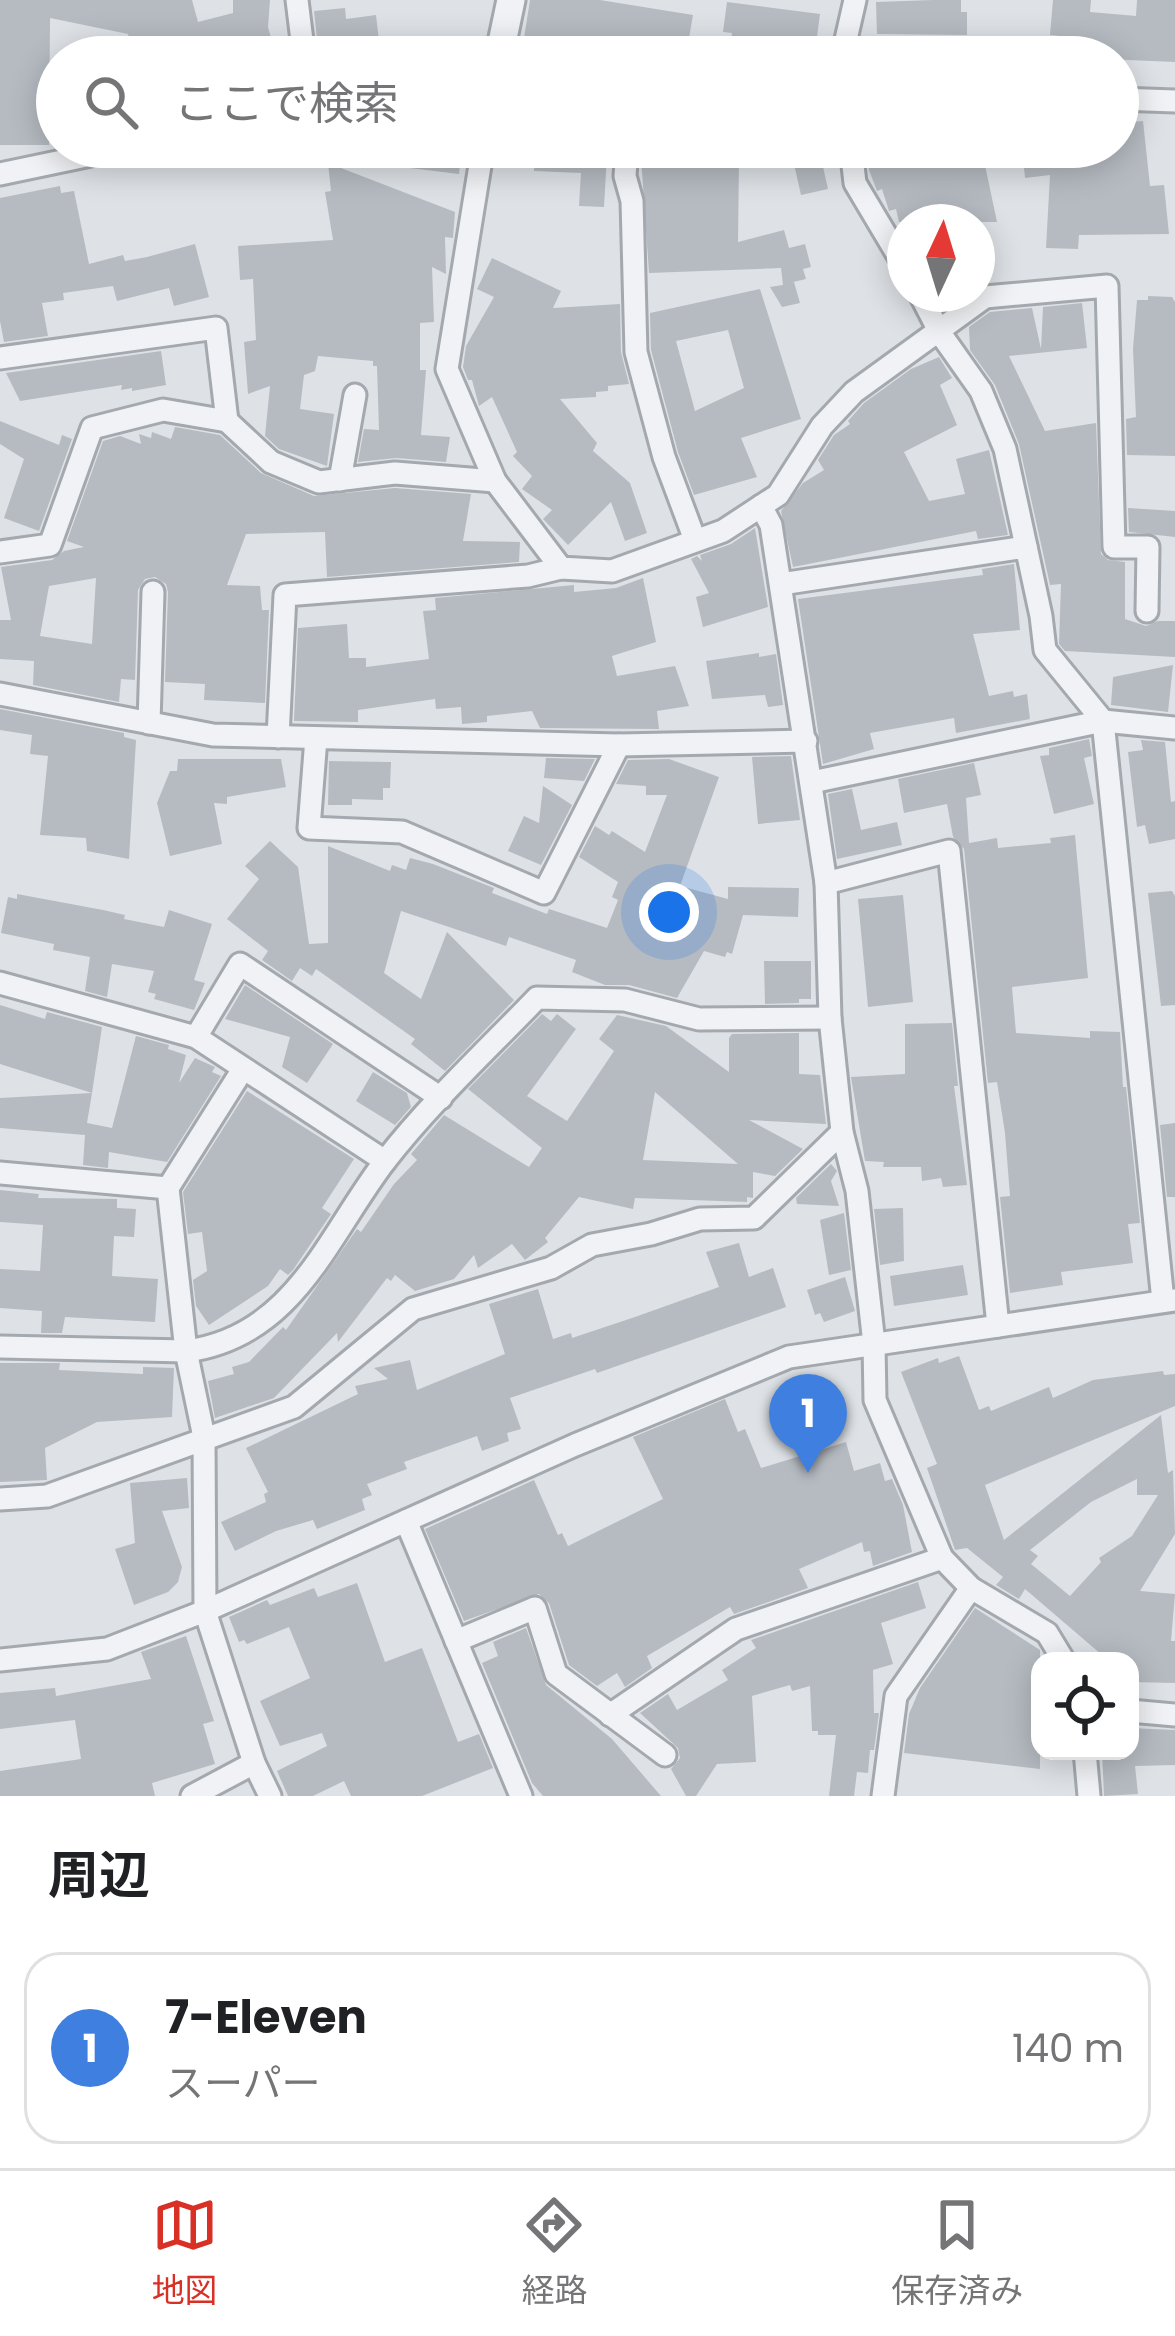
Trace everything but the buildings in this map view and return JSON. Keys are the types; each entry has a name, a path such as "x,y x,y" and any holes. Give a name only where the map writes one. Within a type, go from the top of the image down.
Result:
{"street":[{"path":"297,0 301,36"},
{"path":"504,36 511,0"},
{"path":"845,36 849,1"},
{"path":"1139,100 1175,101"},
{"path":"0,174 36,166"},
{"path":"480,168 447,369 495,481 561,568"},
{"path":"626,168 632,201 636,352 664,457 695,540"},
{"path":"852,168 855,183 887,237"},
{"path":"278,737 285,595 528,576 561,568 612,571 723,531 778,495 822,426 854,392 985,297 1107,286 1114,547 1148,547 1148,611"},
{"path":"0,1660 107,1649 206,1611 575,1445 789,1357 1169,1301 1102,722 1045,650 1005,448 981,391 929,312"},
{"path":"0,358 216,328 227,421"},
{"path":"340,480 356,395"},
{"path":"0,552 50,545 92,428 163,410 227,421 271,462 319,482 395,473 495,481"},
{"path":"761,506 771,525 826,884 830,1018 842,1132 857,1191 874,1344 875,1400 942,1558 971,1588 1047,1633 1059,1652"},
{"path":"781,584 1026,547"},
{"path":"149,723 153,592"},
{"path":"0,694 214,735 619,745 806,741"},
{"path":"812,782 1102,722 1175,728"},
{"path":"316,738 309,828 401,832 544,893 619,745"},
{"path":"826,884 949,851 998,1326"},
{"path":"196,1037 240,964 441,1098"},
{"path":"0,983 196,1037 385,1161"},
{"path":"0,1347 214,1348 275,1314 320,1260 385,1161 536,998 625,1000 699,1019 830,1018"},
{"path":"243,1069 168,1188 186,1351 204,1437 206,1611 254,1762 270,1796"},
{"path":"0,1499 47,1496 294,1407 413,1309 551,1268 592,1245 700,1219 754,1218 842,1132"},
{"path":"0,1173 168,1188"},
{"path":"406,1521 520,1796"},
{"path":"610,1715 736,1629 942,1558"},
{"path":"883,1796 896,1696 971,1588"},
{"path":"456,1641 535,1608 556,1675 665,1755"},
{"path":"1139,1712 1175,1715"},
{"path":"1086,1760 1089,1796"},
{"path":"192,1796 254,1762"}],"place":[{"name":"7-Eleven","path":"808,1473"}]}
